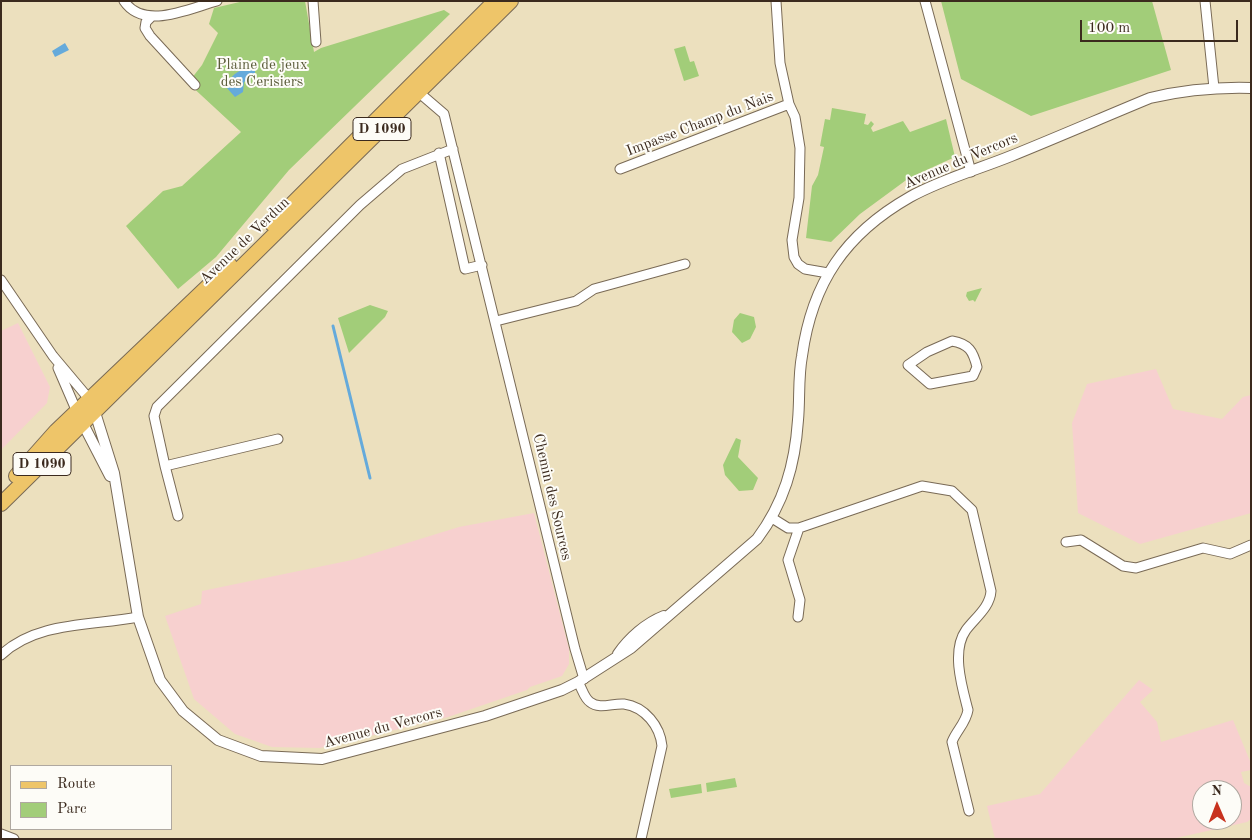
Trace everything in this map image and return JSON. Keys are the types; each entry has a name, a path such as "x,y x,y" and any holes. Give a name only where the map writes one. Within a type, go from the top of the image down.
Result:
{"main road":[{"name":"Avenue de Verdun","path":"414,89 495,1"},
{"name":"Avenue de Verdun","path":"1,504 80,418 257,240 414,89 511,1"},
{"name":"Avenue de Verdun","path":"1,491 56,432 80,418"}],"street":[{"path":"124,1 129,9 152,16 217,1"},
{"path":"313,1 316,42"},
{"path":"776,1 780,63 789,104 795,117 800,148 799,198 792,240 794,257 798,264 805,269 828,273"},
{"path":"925,1 971,172"},
{"path":"1205,1 1214,88"},
{"path":"152,16 146,22 146,28 150,36 195,84"},
{"name":"Avenue du Vercors","path":"93,405 111,461 138,617 160,680 183,711 218,740 261,756 322,759 485,716 562,690 631,648 757,539 772,518 792,466 798,421 801,361 807,323 828,273 848,246 886,212 911,196 1150,98 1214,88 1251,88"},
{"name":"Chemin des Sources","path":"414,89 444,114 496,321 581,680 588,701 596,706 622,704 635,707 651,718 661,735 662,746 641,839"},
{"name":"Impasse Champ du Nais","path":"620,169 789,104"},
{"path":"178,516 154,416 157,407 360,205 402,169 453,149"},
{"path":"439,153 465,269 482,265"},
{"path":"496,321 576,301 594,290 685,264"},
{"path":"1,280 53,356 93,405"},
{"path":"952,341 963,343 972,350 977,367 973,376 930,384 908,365 927,352 952,341"},
{"path":"53,356 80,418"},
{"name":"Avenue du Vercors","path":"80,418 116,486"},
{"path":"165,466 278,439"},
{"path":"772,518 788,528 799,528 922,486 952,491 972,510 991,591 991,599 965,632 958,648 968,710 966,720 956,732 952,742 969,811"},
{"path":"798,618 800,600 788,560 799,528"},
{"path":"1066,542 1081,540 1123,566 1136,568 1203,548 1230,554 1251,545"},
{"path":"1,654 10,646 41,632 138,617"},
{"path":"1,834 14,839"}],"shaded area":[{"path":"18,323 50,387 47,403 1,450 1,331"},
{"path":"1156,369 1173,409 1222,419 1243,397 1251,395 1251,513 1140,544 1078,513 1072,423 1087,384"},
{"path":"534,513 569,649 569,664 562,676 448,717 320,748 272,747 235,734 194,699 165,616 201,604 202,591 352,560 459,527"},
{"path":"1139,680 1153,690 1140,702 1157,722 1161,742 1233,720 1250,761 1251,770 1241,772 1244,783 1251,787 1251,819 1242,823 1242,780 1192,780 1192,830 1212,830 1172,839 995,839 987,806 1040,794"}],"green space":[{"name":"Plaine de jeux des Cerisiers","path":"244,1 305,1 314,52 321,48 444,10 450,14 289,170 216,257 178,289 126,226 163,191 182,186 241,132 188,83 202,65 218,33 209,24 214,8"},
{"path":"941,1 1152,1 1171,70 1031,116 961,79"},
{"path":"685,46 690,62 694,61 699,76 684,81 674,49"},
{"path":"832,108 866,114 864,124 868,125 871,121 874,124 871,128 873,132 903,121 910,132 946,119 955,157 909,178 860,214 831,242 806,238 812,186 818,175 824,147 820,146 825,119 830,120"},
{"path":"982,288 975,302 973,300 969,301 966,296 967,292"},
{"path":"370,305 388,311 385,317 349,353 338,318"},
{"path":"740,313 754,317 756,327 750,339 742,343 732,332 734,320"},
{"path":"736,438 741,440 738,457 758,478 753,490 739,491 725,475 723,465"},
{"path":"735,778 737,787 707,792 706,783"},
{"path":"701,784 702,793 671,798 669,789"}],"water":[{"path":"65,43 69,50 55,57 52,51"},
{"path":"249,67 255,68 255,75 244,82 243,92 235,97 226,87 235,74"}],"waterway":[{"path":"333,326 370,478"}]}
